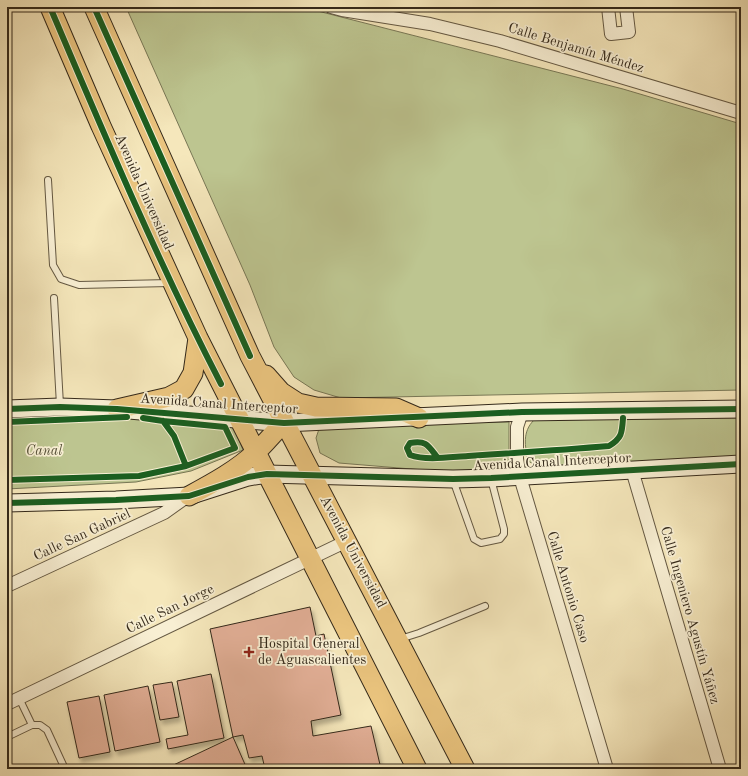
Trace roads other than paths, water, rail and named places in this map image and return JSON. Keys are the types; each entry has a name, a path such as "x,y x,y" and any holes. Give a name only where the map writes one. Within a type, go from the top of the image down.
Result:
{"main road":[{"name":"Avenida Universidad","path":"50,7 100,126 171,282 416,769"},
{"name":"Avenida Universidad","path":"94,7 250,356 284,423 348,541 465,769"},
{"path":"116,409 169,397 184,388 193,373 198,338"},
{"path":"250,356 281,392 298,403 316,407 396,408 419,418"},
{"name":"Avenida Canal Interceptor","path":"7,409 60,407 116,409 284,423 419,418 522,412 741,409"},
{"path":"190,496 215,482 256,452 284,423"},
{"name":"Avenida Canal Interceptor","path":"7,504 190,496 248,477 267,474 453,479 520,477 741,464"}],"street":[{"name":"Calle Benjamín Méndez","path":"330,7 430,24 500,41 741,113"},
{"path":"608,7 611,34 629,32 626,7"},
{"name":"Calle Antonio Caso","path":"522,412 517,428 516,460 520,477 607,769"},
{"name":"Calle Ingeniero Agustín Yáñez","path":"632,470 720,769"},
{"name":"Calle San Gabriel","path":"7,586 164,513 190,496"},
{"name":"Calle San Jorge","path":"7,704 348,541"}],"lane":[{"path":"48,180 53,265 61,279 80,285 171,282"},
{"path":"54,298 60,407"},
{"path":"453,479 474,539 481,543 500,539 504,534 491,478"},
{"path":"398,639 419,633 485,606"},
{"path":"19,698 32,725"},
{"path":"7,737 32,725 40,725 47,730 65,769"}],"place":[{"name":"Hospital General de Aguascalientes","path":"249,652"}],"park label":[{"name":"Canal","path":"44,451"}]}
